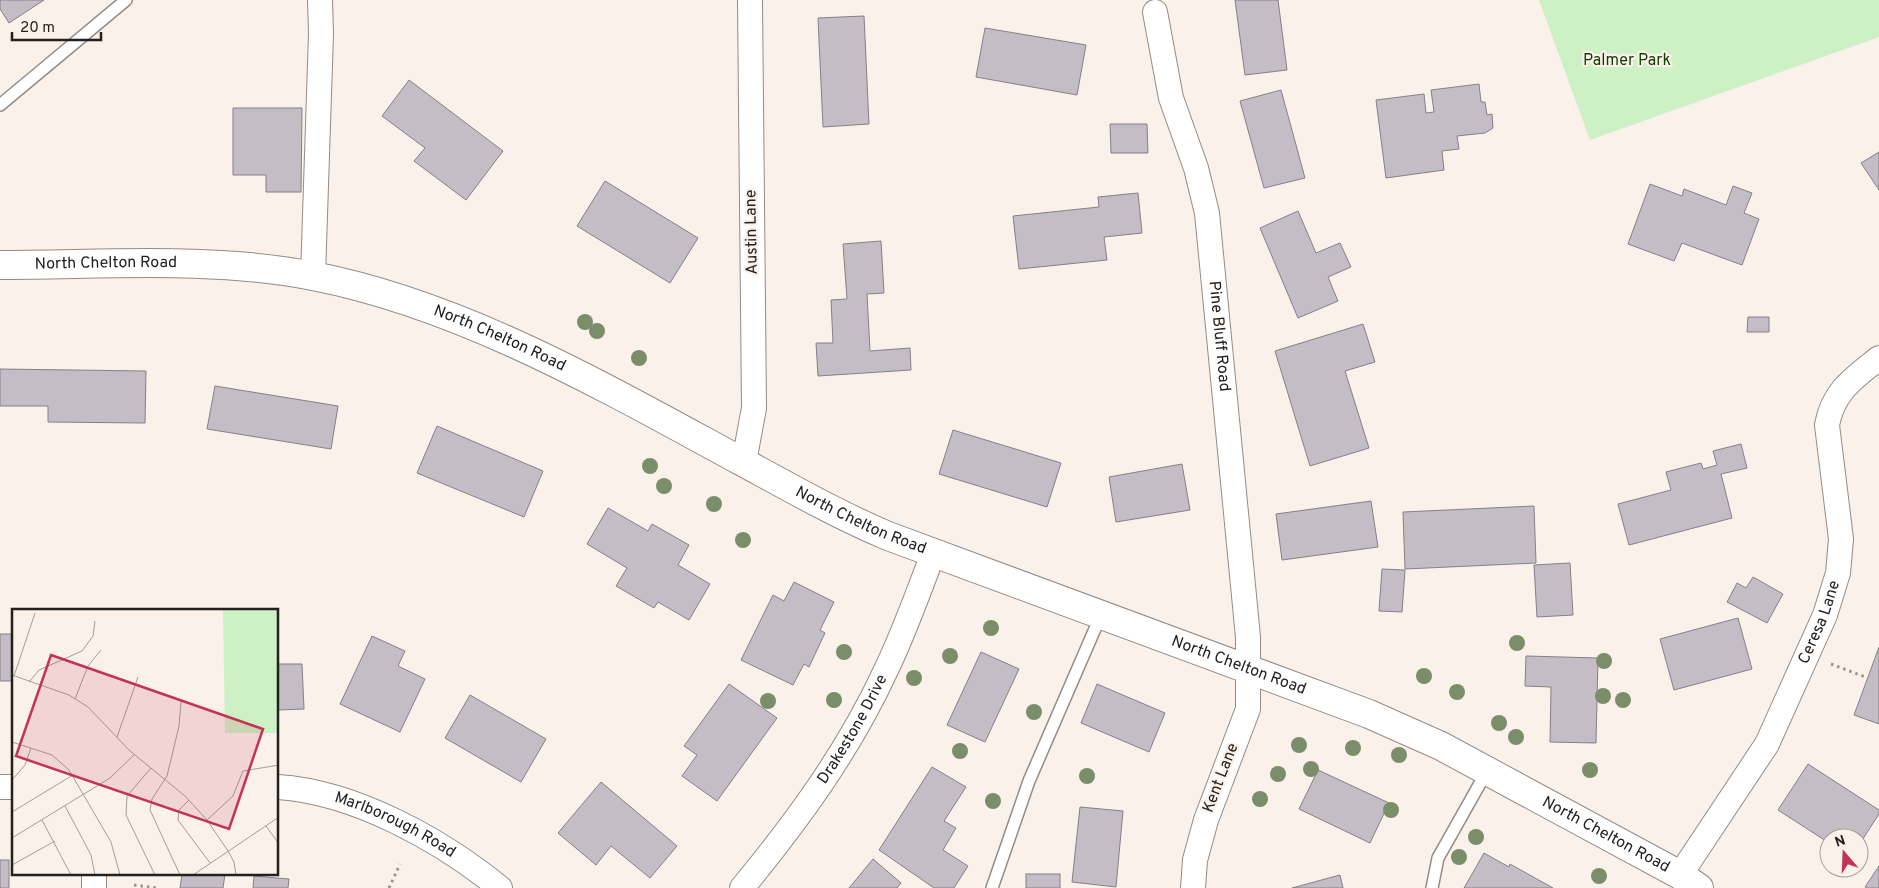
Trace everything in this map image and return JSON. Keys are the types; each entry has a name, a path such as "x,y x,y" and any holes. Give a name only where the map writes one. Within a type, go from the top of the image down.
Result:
{"street":[{"path":"313,276 320,0"},
{"name":"Austin Lane","path":"744,462 754,408 750,0"},
{"name":"Pine Bluff Road","path":"1155,12 1171,98 1196,168 1207,213 1248,637 1248,669"},
{"name":"North Chelton Road","path":"0,265 205,264 254,267 313,276 373,290 445,314 553,362 744,462 834,513 934,554 1369,714 1441,746 1689,881"},
{"name":"Ceresa Lane","path":"1689,881 1767,744 1825,615 1839,567 1840,532 1826,425 1830,407 1839,392 1879,358"},
{"name":"Drakestone Drive","path":"742,888 806,807 854,732 887,670 934,554"},
{"name":"Kent Lane","path":"1193,888 1195,860 1206,820 1248,708 1248,669"},
{"name":"Marlborough Road","path":"279,787 323,795 384,818 426,838 460,858 498,887"}],"lane":[{"path":"0,105 126,0"},
{"path":"992,888 1029,781 1101,615"},
{"path":"1432,888 1438,858 1487,770"}],"path":[{"path":"1807,656 1868,678"},
{"path":"389,888 400,864"},
{"path":"134,885 157,888"}],"green space":[{"name":"Palmer Park","path":"1539,0 1879,0 1879,37 1590,140"}],"building":[{"path":"0,0 44,0 9,23 0,9"},
{"path":"1235,0 1278,0 1287,70 1245,75"},
{"path":"864,16 869,124 823,127 818,18"},
{"path":"985,28 1086,45 1077,95 976,77"},
{"path":"409,80 503,151 466,200 414,161 425,148 382,116"},
{"path":"1479,84 1481,102 1485,102 1487,115 1492,114 1493,128 1485,133 1457,136 1459,149 1442,151 1444,170 1386,178 1376,100 1424,94 1426,113 1434,112 1431,90"},
{"path":"1281,90 1305,178 1264,188 1240,101"},
{"path":"233,108 302,108 301,192 266,192 266,175 233,175"},
{"path":"1110,124 1147,124 1148,153 1111,153"},
{"path":"1879,152 1879,190 1861,163"},
{"path":"605,181 698,238 670,283 577,226"},
{"path":"1650,184 1682,196 1684,189 1726,205 1733,186 1752,193 1744,213 1759,219 1742,265 1682,243 1674,261 1628,244"},
{"path":"1138,193 1142,233 1104,237 1107,260 1019,269 1013,216 1099,207 1098,197"},
{"path":"1298,211 1316,253 1340,243 1351,267 1328,277 1338,301 1298,318 1260,228"},
{"path":"881,241 884,293 867,294 870,351 910,348 911,370 818,376 816,343 833,343 831,300 847,299 843,244"},
{"path":"1748,317 1769,317 1769,332 1747,332"},
{"path":"1363,324 1375,362 1345,371 1369,448 1310,466 1275,351"},
{"path":"0,369 146,371 145,423 48,422 48,406 0,406"},
{"path":"215,386 338,406 331,449 207,429"},
{"path":"437,426 543,471 524,517 417,473"},
{"path":"953,430 1061,463 1047,507 939,474"},
{"path":"1741,444 1747,468 1721,474 1732,518 1629,545 1618,504 1671,490 1666,472 1701,463 1703,469 1717,465 1713,451"},
{"path":"1182,464 1190,510 1116,522 1109,477"},
{"path":"1371,501 1378,547 1282,560 1276,514"},
{"path":"1534,506 1536,563 1405,569 1403,512"},
{"path":"608,508 648,531 652,524 689,545 678,565 710,584 689,620 658,602 654,608 616,586 627,568 587,544"},
{"path":"1570,563 1573,615 1537,617 1534,565"},
{"path":"1382,569 1405,570 1402,612 1379,611"},
{"path":"1753,577 1783,594 1767,623 1727,602 1737,583 1746,588"},
{"path":"794,582 834,602 820,630 825,633 809,667 804,664 793,685 741,660 773,595 784,601"},
{"path":"1738,618 1752,669 1674,690 1660,639"},
{"path":"0,634 12,634 12,681 0,681"},
{"path":"372,636 405,651 398,666 425,679 400,732 340,704"},
{"path":"1879,647 1879,724 1854,715"},
{"path":"981,652 1019,669 985,742 947,725"},
{"path":"1526,656 1598,658 1596,743 1550,742 1551,687 1525,686"},
{"path":"279,664 302,664 304,709 279,710"},
{"path":"729,684 777,718 717,801 682,776 697,755 684,746"},
{"path":"1097,684 1165,713 1149,752 1081,723"},
{"path":"470,695 546,739 521,782 445,738"},
{"path":"1808,764 1879,810 1879,814 1869,830 1819,828 1819,837 1778,810"},
{"path":"932,767 966,787 944,821 956,828 943,850 968,866 954,888 934,888 879,850"},
{"path":"1318,770 1389,803 1370,843 1299,809"},
{"path":"601,782 677,846 650,878 611,846 596,865 558,833"},
{"path":"1080,807 1123,811 1116,887 1072,882"},
{"path":"1484,853 1509,867 1510,864 1553,888 1464,888"},
{"path":"873,859 901,883 897,888 849,888"},
{"path":"0,860 9,860 9,888 0,888"},
{"path":"1879,866 1879,888 1865,887"},
{"path":"1026,874 1060,874 1060,888 1026,888"},
{"path":"1340,875 1343,888 1292,888"},
{"path":"182,876 225,876 223,888 180,888"},
{"path":"254,876 289,879 288,888 253,888"}]}
